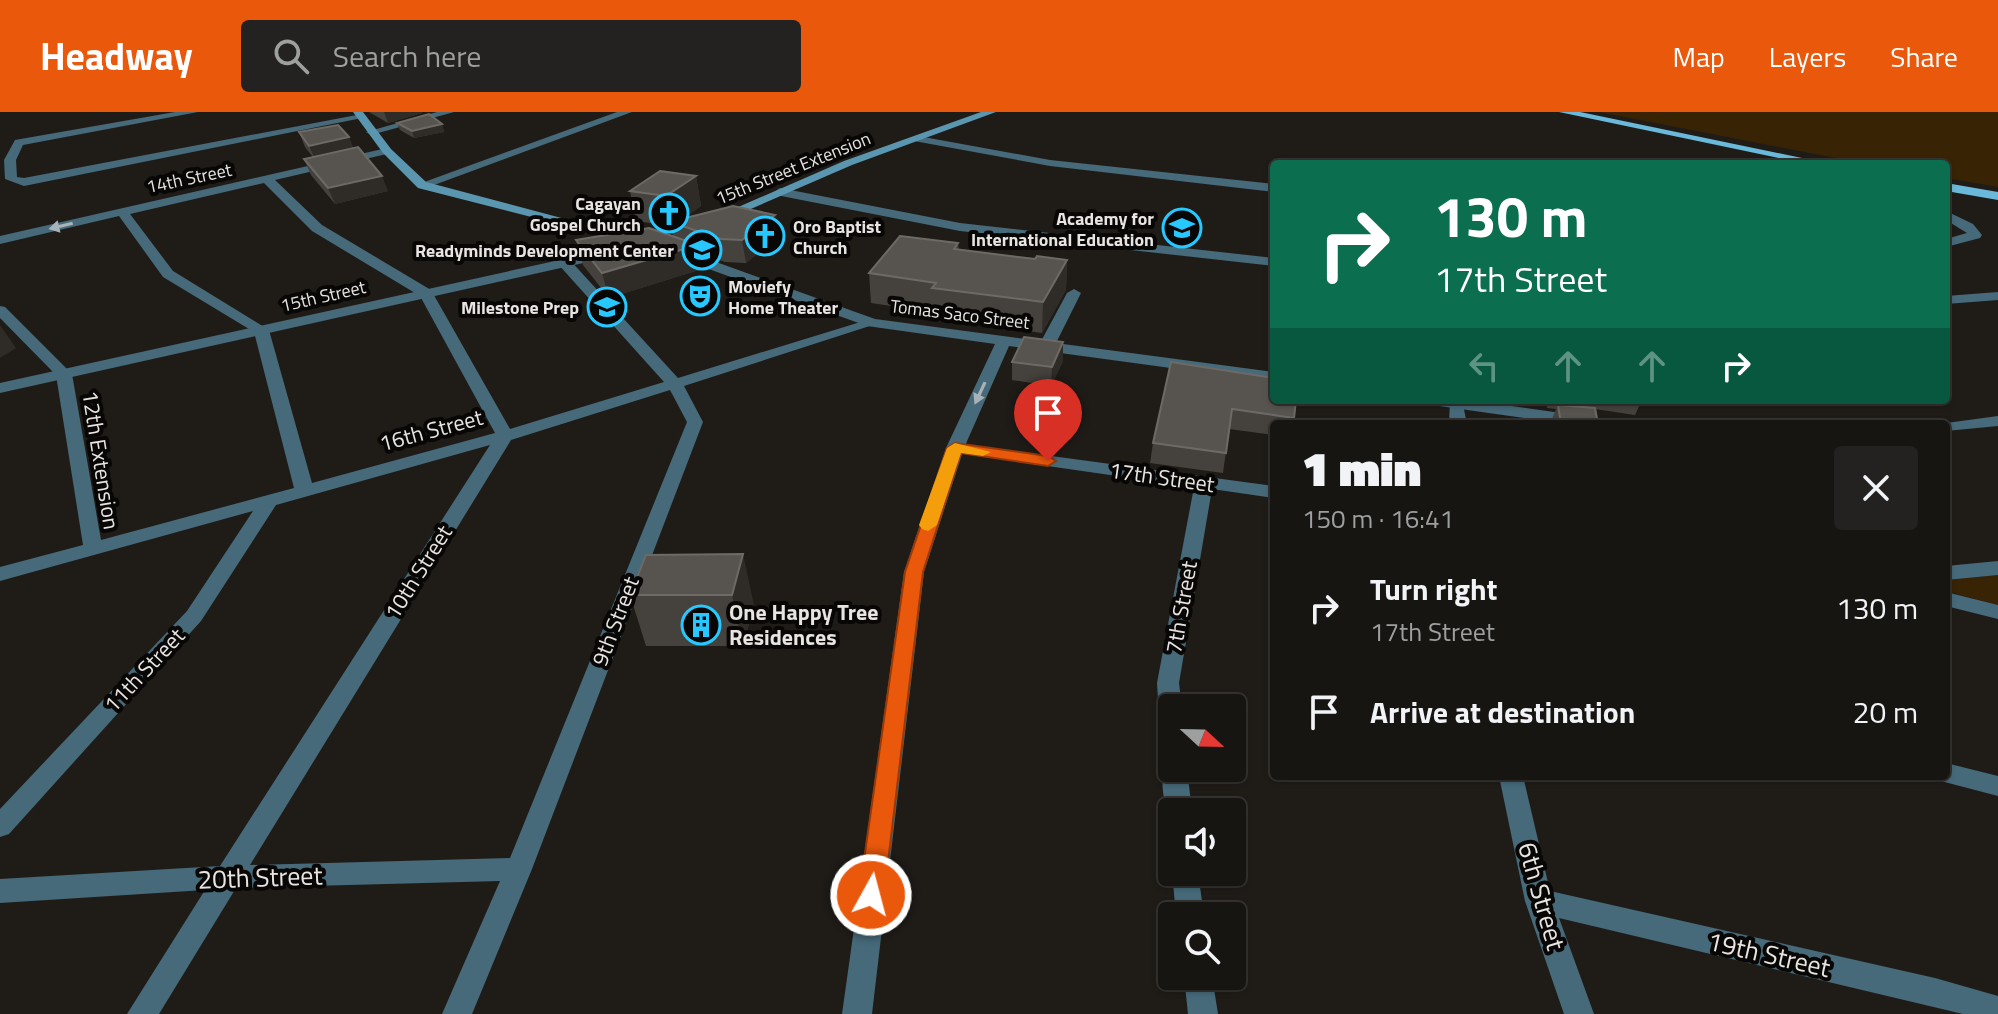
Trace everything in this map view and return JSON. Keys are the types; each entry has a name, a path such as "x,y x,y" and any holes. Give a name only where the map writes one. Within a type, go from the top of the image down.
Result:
{"main road":[{"name":"15th Street Extension","path":"711,222 848,163 991,112"},
{"path":"1564,112 1805,160"},
{"name":"Tomas Saco Street","path":"360,114 387,151 422,185 656,245"},
{"path":"1950,188 1998,196"}],"street":[{"path":"193,112 19,142 10,160 11,179 24,182 360,114"},
{"path":"371,132 449,112"},
{"path":"422,185 627,112"},
{"path":"918,139 1050,163 1270,188"},
{"name":"14th Street","path":"0,240 387,151"},
{"path":"267,179 317,228 426,293 505,436"},
{"path":"780,192 960,227 1270,262"},
{"path":"122,211 168,274 261,330 304,489"},
{"path":"1950,217 1968,227 1975,235 1950,242"},
{"name":"15th Street","path":"0,388 563,261 656,245"},
{"name":"Tomas Saco Street","path":"656,245 872,323 1270,376"},
{"name":"9th Street","path":"457,1014 519,869 695,422 675,384 563,261"},
{"path":"1047,345 1074,293"},
{"path":"1950,300 1998,296"},
{"name":"12th Extension","path":"0,310 64,374 93,549"},
{"name":"16th Street","path":"4,575 304,489 505,436 872,323"},
{"path":"857,1014 914,572 955,448 1005,339"},
{"path":"1463,404 1576,420"},
{"path":"1950,426 1998,421"},
{"name":"10th Street","path":"142,1014 505,436"},
{"name":"17th Street","path":"955,448 1270,491"},
{"name":"7th Street","path":"1169,694 1168,683 1204,483"},
{"name":"11th Street","path":"0,826 194,616 270,499"},
{"path":"1950,573 1998,568"},
{"path":"1950,600 1998,612"},
{"path":"1950,774 1998,786"},
{"name":"6th Street","path":"1512,780 1539,901 1579,1014"},
{"name":"20th Street","path":"0,891 226,877 519,869"},
{"name":"19th Street","path":"1539,901 1935,992 1998,1010"},
{"path":"1200,990 1203,1014"}],"shaded area":[{"path":"1599,112 1998,112 1998,187 1950,179 1950,160 1845,160"},
{"path":"1998,575 1998,605 1950,592 1950,580"}],"building":[{"path":"429,114 442,124 412,131 397,123"},
{"path":"338,125 349,137 309,146 299,132"},
{"path":"358,147 382,176 328,188 304,159"},
{"path":"660,171 696,176 666,196 630,191"},
{"path":"733,206 775,215 742,240 721,239 670,222"},
{"path":"649,228 698,245 602,273 576,240"},
{"path":"900,236 958,243 954,249 1067,260 1043,302 932,288 936,283 869,273"},
{"path":"1024,337 1063,342 1052,367 1012,362"},
{"path":"1171,362 1270,377 1270,404 1296,404 1294,418 1232,409 1226,453 1153,443"},
{"path":"1558,405 1595,408 1597,420 1560,420"},
{"path":"743,554 732,595 630,595 646,555"}],"slow traffic":[{"path":"928,525 955,448 983,452"}],"place":[{"name":"Cagayan Gospel Church","path":"669,213"},
{"name":"Academy for International Education","path":"1182,228"},
{"name":"Oro Baptist Church","path":"765,236"},
{"name":"Readyminds Development Center","path":"702,250"},
{"name":"Moviefy Home Theater","path":"700,296"},
{"name":"Milestone Prep","path":"607,307"},
{"name":"One Happy Tree Residences","path":"701,625"}],"route":[{"path":"871,895 900,658 914,572 955,448 1048,461"}]}
